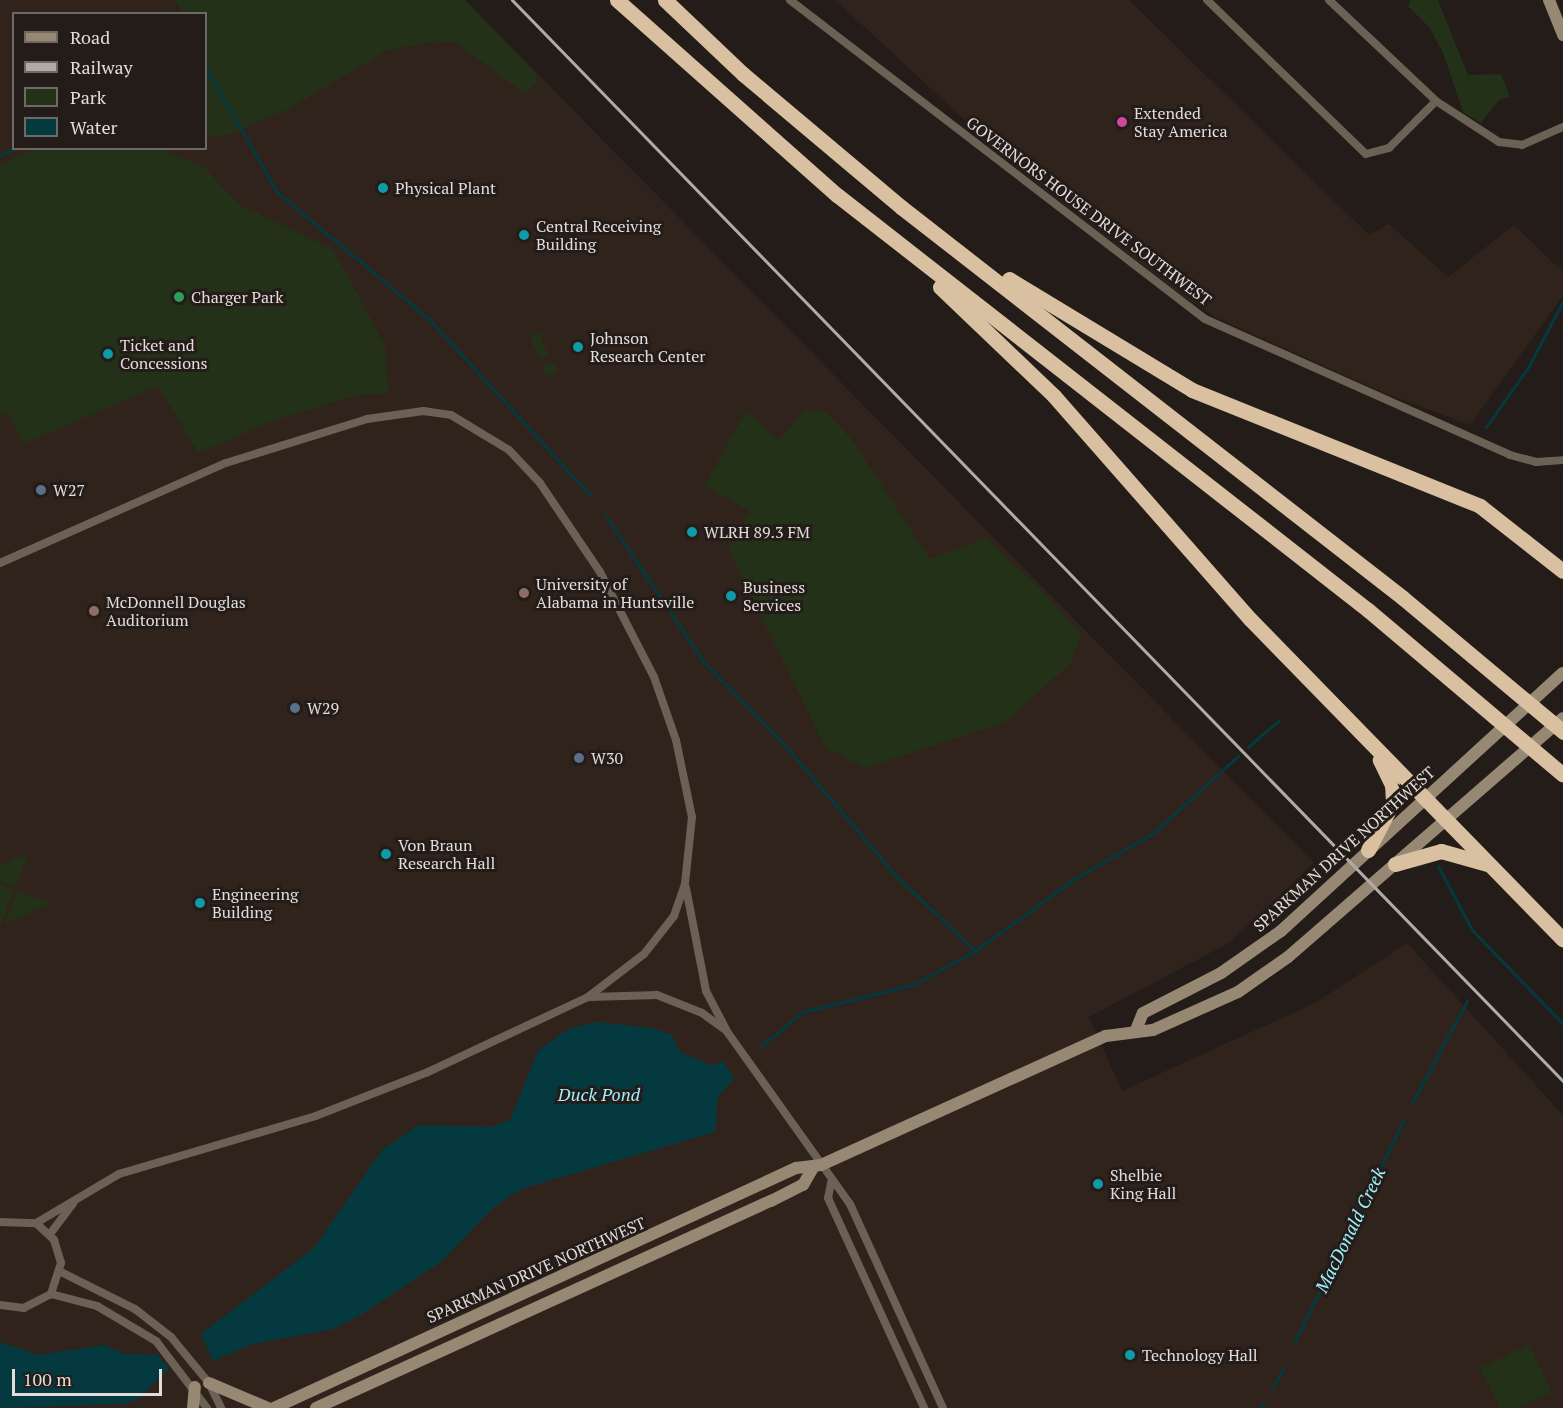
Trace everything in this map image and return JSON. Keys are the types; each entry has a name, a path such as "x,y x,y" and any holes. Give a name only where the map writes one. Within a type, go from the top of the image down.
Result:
{"highway":[{"path":"617,0 777,145 896,243 1384,623 1563,775"},
{"path":"665,0 743,74 959,250 1403,598 1563,732"},
{"path":"896,243 1054,396 1228,595 1449,820 1563,940"},
{"path":"959,250 1192,390 1472,502 1563,571"},
{"path":"1365,737 1384,766 1393,794 1387,820 1365,852"},
{"path":"1395,864 1441,850 1491,866"}],"main road":[{"path":"1549,0 1563,34"},
{"name":"SPARKMAN DRIVE NORTHWEST","path":"1136,1030 1143,1013 1249,955 1342,875 1482,744 1563,673"},
{"name":"SPARKMAN DRIVE NORTHWEST","path":"274,1408 796,1168 817,1166 1106,1036 1136,1030 1153,1030 1238,992 1358,897 1449,820 1563,718"},
{"name":"SPARKMAN DRIVE NORTHWEST","path":"316,1408 771,1201 803,1185 817,1166"},
{"path":"209,1383 268,1408"},
{"path":"193,1408 195,1387"}],"street":[{"name":"GOVERNORS HOUSE DRIVE SOUTHWEST","path":"790,0 1205,319 1510,455 1536,462 1563,460"},
{"path":"1208,0 1366,154 1389,148 1436,101"},
{"path":"1329,0 1436,101 1511,146 1563,127"},
{"path":"0,563 192,475 367,419 423,411 482,430 509,450 570,523 628,620 676,740 692,818 685,884 696,957 728,1033 817,1166 850,1204 943,1408"},
{"path":"0,1222 36,1223 119,1174 231,1145 350,1103 588,997 655,942 685,884"},
{"path":"588,997 657,995 702,1013 728,1033"},
{"path":"831,1183 828,1198 924,1408"},
{"path":"50,1234 79,1196"},
{"path":"36,1223 50,1234 61,1272 51,1294"},
{"path":"61,1272 135,1309 171,1338 209,1383 221,1408"},
{"path":"0,1305 24,1308 51,1294 65,1294 124,1319 156,1341 195,1387 207,1408"}],"shaded area":[{"name":"University of Alabama in Huntsville","path":"0,0 175,0 181,12 12,12 12,150 207,150 207,44 465,0 1314,863 1229,943 1089,1017 1122,1091 1315,1003 1407,943 1563,1115 1563,1408 0,1408"},
{"path":"835,0 1129,0 1369,235 1389,224 1448,277 1514,225 1563,272 1563,296 1470,425 1387,394 1217,318 1183,296 1017,168"}],"green space":[{"path":"175,0 465,0 535,72 537,83 524,93 455,42 434,41 386,51 290,108 228,135 207,137 207,12 181,12"},
{"path":"1411,0 1438,0 1468,75 1501,74 1510,97 1499,100 1481,123 1463,112 1444,55 1429,27 1408,6"},
{"name":"Charger Park","path":"34,150 162,150 204,167 240,205 333,249 385,345 388,394 361,394 275,420 199,453 158,386 23,444 8,412 0,415 0,165"},
{"path":"544,332 541,340 549,356 542,359 531,342 533,335"},
{"path":"547,362 553,362 557,369 553,376 547,376 543,372 543,366"},
{"path":"746,411 779,441 804,411 826,412 852,440 930,559 986,538 1036,585 1081,633 1071,663 1005,722 865,768 825,747 728,548 751,512 705,485"},
{"path":"28,853 16,886 0,881 0,866"},
{"path":"0,884 14,890 0,927"},
{"path":"17,891 52,903 5,924"},
{"path":"1529,1344 1552,1392 1517,1408 1500,1408 1480,1368"}],"water":[{"name":"Duck Pond","path":"595,1022 652,1028 672,1035 679,1051 711,1066 723,1061 734,1078 718,1097 715,1132 521,1189 493,1208 442,1261 361,1315 333,1329 252,1344 213,1361 201,1334 314,1248 382,1150 419,1125 491,1127 510,1120 538,1051 568,1029"},
{"path":"0,1342 38,1355 105,1345 123,1354 158,1355 169,1369 138,1399 124,1404 0,1408"}],"waterway":[{"path":"207,70 277,192 430,320 590,495"},
{"path":"0,155 12,150"},
{"path":"1486,427 1529,366 1563,301"},
{"path":"606,516 703,661 782,742 895,875 975,951"},
{"path":"1248,747 1278,721"},
{"path":"761,1046 802,1012 912,985 975,951 1074,879 1153,833 1238,756"},
{"path":"1438,866 1472,930 1563,1024"},
{"name":"MacDonald Creek","path":"1412,1103 1467,1001"},
{"name":"MacDonald Creek","path":"1295,1341 1404,1119"},
{"path":"1272,1388 1284,1367"},
{"name":"MacDonald Creek","path":"1261,1408 1264,1404"}],"railway":[{"path":"512,0 1563,1081"}],"place":[{"name":"Extended Stay America","path":"1122,122"},
{"name":"Physical Plant","path":"383,188"},
{"name":"Central Receiving Building","path":"524,235"},
{"name":"Charger Park","path":"179,297"},
{"name":"Johnson Research Center","path":"578,347"},
{"name":"Ticket and Concessions","path":"108,354"},
{"name":"W27","path":"41,490"},
{"name":"WLRH 89.3 FM","path":"692,532"},
{"name":"University of Alabama in Huntsville","path":"524,593"},
{"name":"Business Services","path":"731,596"},
{"name":"McDonnell Douglas Auditorium","path":"94,611"},
{"name":"W29","path":"295,708"},
{"name":"W30","path":"579,758"},
{"name":"Von Braun Research Hall","path":"386,854"},
{"name":"Engineering Building","path":"200,903"},
{"name":"Shelbie King Hall","path":"1098,1184"},
{"name":"Technology Hall","path":"1130,1355"}]}
